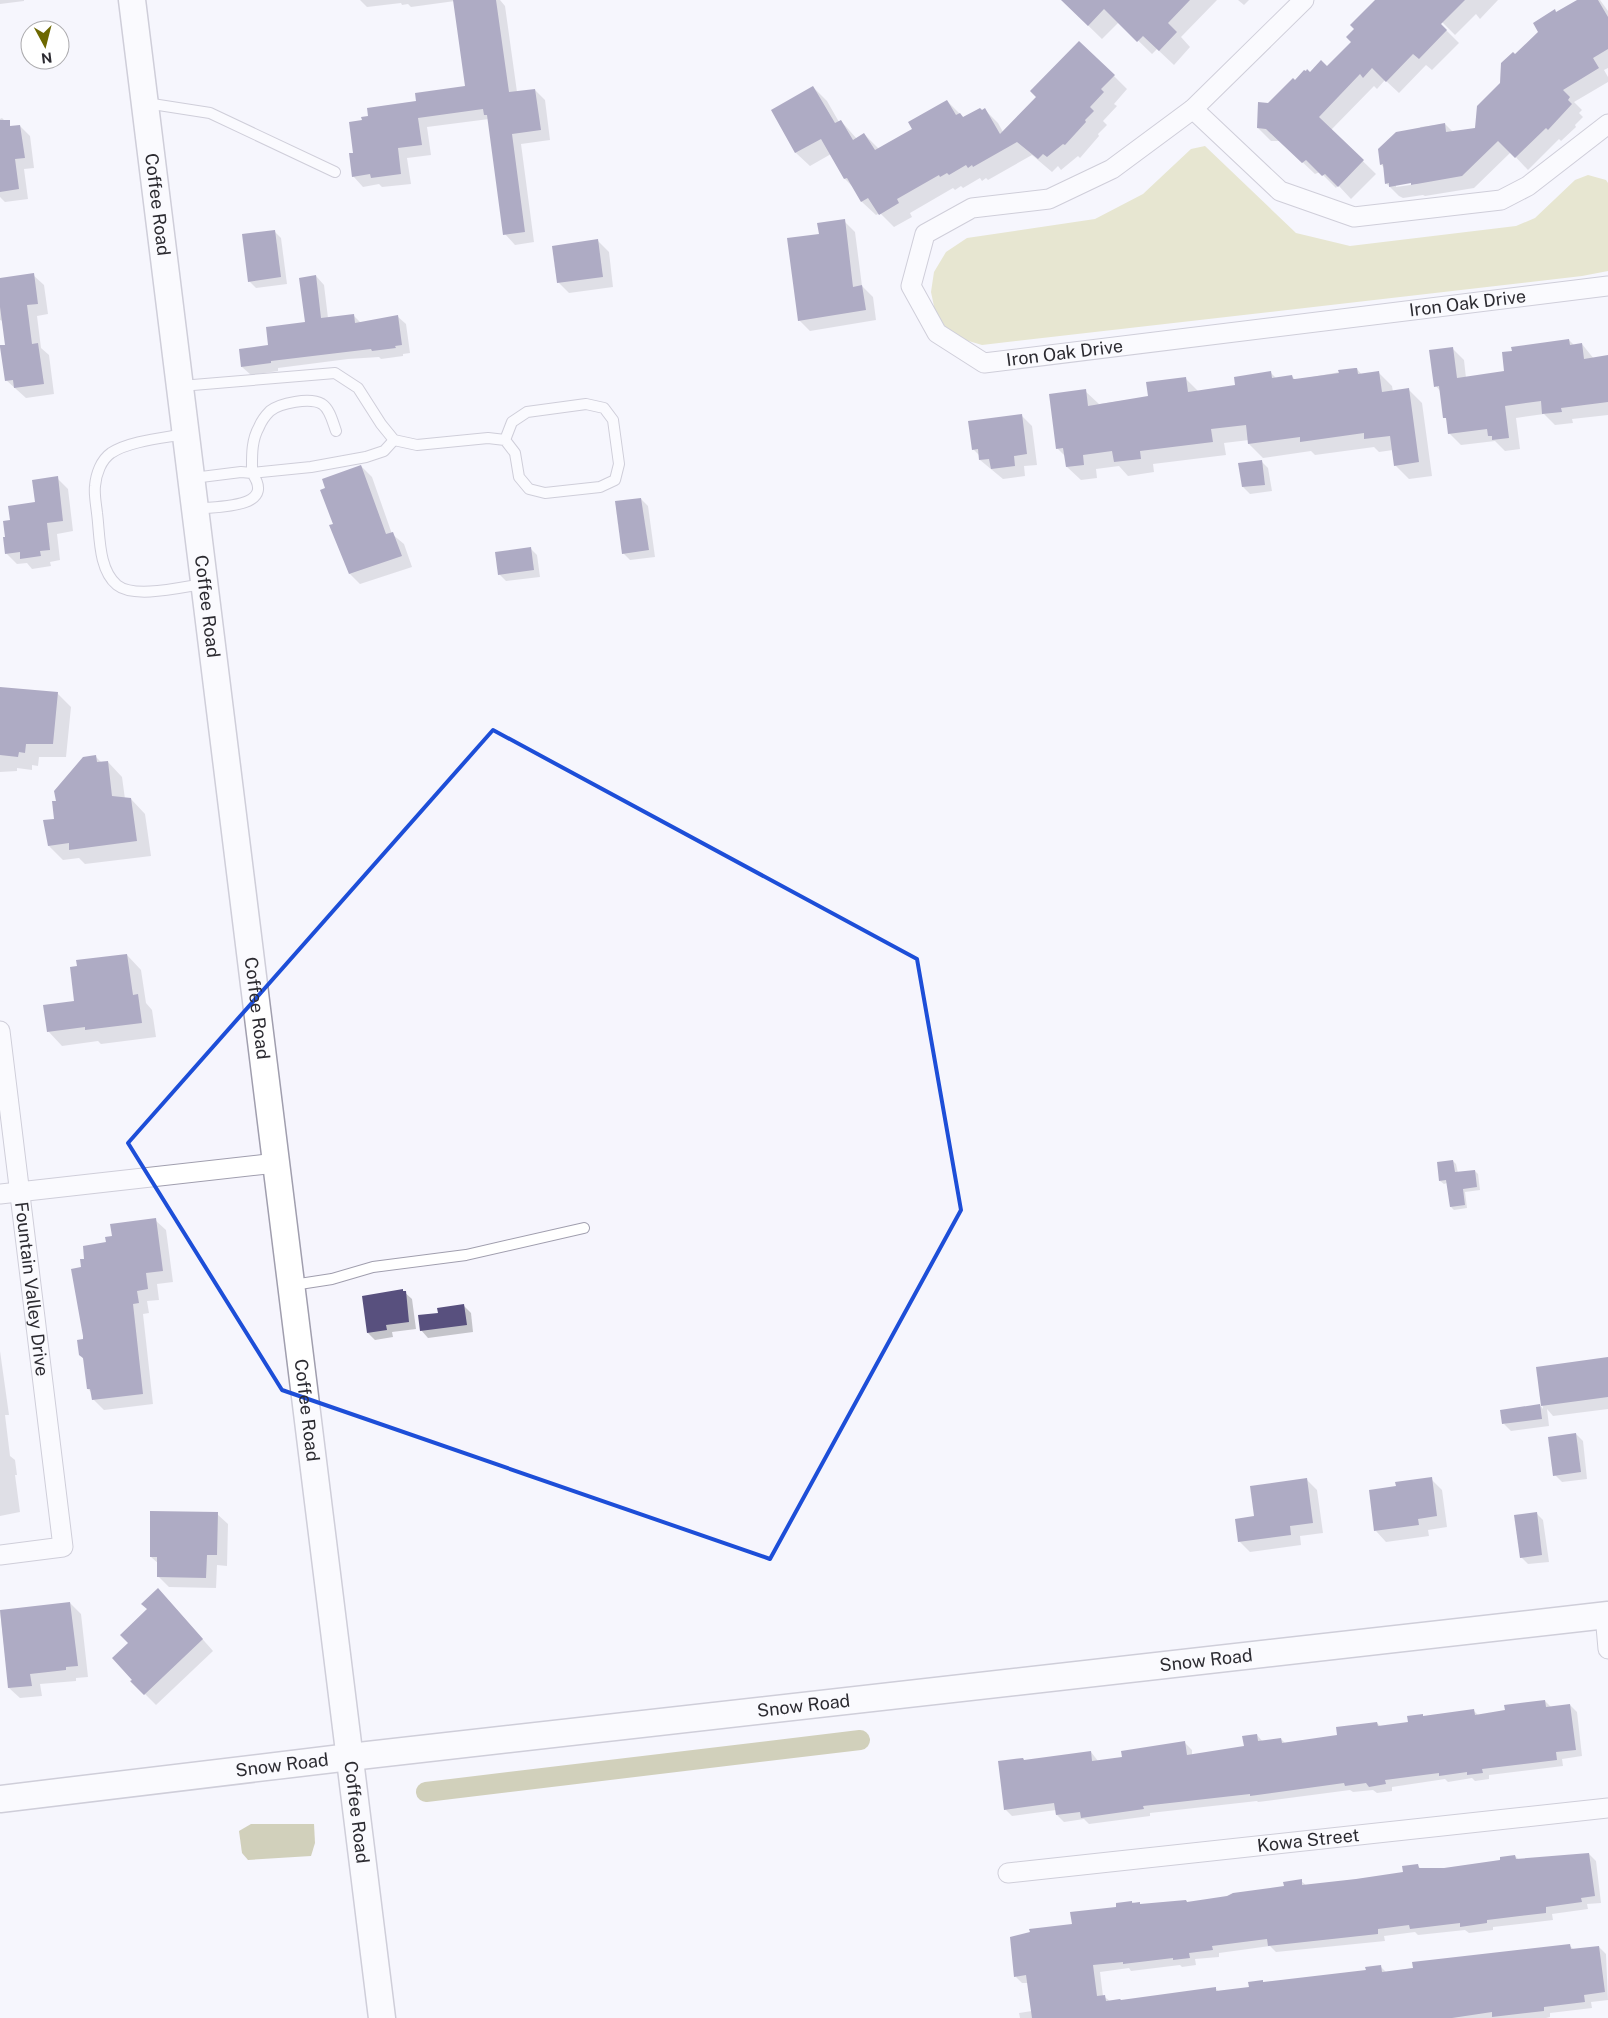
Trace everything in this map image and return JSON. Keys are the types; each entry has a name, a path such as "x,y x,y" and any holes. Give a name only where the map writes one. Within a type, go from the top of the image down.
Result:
{"main road":[{"name":"Coffee Road","path":"132,0 382,2018"},
{"name":"Snow Road","path":"0,1799 350,1757 1606,1615"}],"street":[{"name":"Iron Oak Drive","path":"1304,0 1194,109 1112,169 1050,199 972,208 925,234 910,286 936,332 984,363 1608,286"},
{"path":"1194,109 1280,191 1354,216 1501,200 1528,186 1608,124"},
{"name":"Fountain Valley Drive","path":"0,1031 63,1547 0,1555"},
{"path":"0,1194 276,1163"},
{"path":"1606,1615 1608,1649"},
{"name":"Kowa Street","path":"1008,1873 1608,1808"}],"lane":[{"path":"145,103 210,113 335,172"},
{"path":"180,386 335,373 358,388 381,424 394,440 417,445 488,438 505,440 515,453 519,477 528,489 544,493 600,487 615,480 619,464 613,420 604,408 586,404 528,412 512,422 505,440"},
{"path":"195,509 254,500 259,492 258,481 252,473 253,443 258,427 269,412 284,404 312,401 323,405 329,413 336,431"},
{"path":"186,434 127,446 110,454 99,468 94,488 102,555 108,572 117,585 129,591 144,592 205,584"},
{"path":"191,478 311,467 366,457 384,451 394,440"},
{"path":"292,1286 332,1279 373,1267 466,1254 584,1228"}],"highlighted area":[{"path":"493,730 917,959 961,1210 770,1559 282,1390 128,1143"}],"shaded area":[{"path":"1205,146 1296,233 1350,246 1516,226 1535,218 1575,180 1588,175 1606,180 1608,183 1608,271 1582,276 982,345 962,339 946,328 935,311 931,292 934,272 946,252 967,238 1095,219 1143,194 1191,149"},
{"path":"251,1824 314,1824 315,1843 311,1856 248,1860 242,1853 239,1831"}],"building":[{"path":"453,0 496,0 509,92 535,89 541,130 512,134 525,232 503,235 487,115 484,115 483,109 418,118 422,145 398,148 401,174 371,178 370,174 352,177 349,153 353,153 349,122 362,120 361,117 368,116 367,108 416,101 415,93 465,86"},
{"path":"1061,0 1190,0 1168,23 1177,32 1159,51 1143,36 1137,42 1104,9 1088,26"},
{"path":"1375,0 1465,0 1441,24 1447,30 1419,59 1413,54 1386,82 1372,68 1363,78 1360,74 1319,117 1364,160 1338,187 1325,174 1322,176 1306,160 1302,163 1266,129 1257,128 1258,102 1268,103 1293,78 1295,80 1304,70 1306,71 1307,69 1310,72 1321,60 1327,66 1351,42 1346,37 1354,29 1350,25"},
{"path":"1577,0 1598,0 1608,17 1608,49 1593,58 1599,68 1563,90 1570,97 1568,100 1572,104 1548,130 1546,128 1515,158 1498,141 1462,176 1411,185 1411,183 1389,187 1389,183 1385,184 1383,164 1380,165 1378,149 1396,132 1445,123 1446,132 1475,128 1477,106 1500,83 1501,63 1513,52 1515,54 1538,32 1533,23 1555,9 1556,12"},
{"path":"1079,41 1115,75 1101,89 1104,92 1090,107 1094,111 1065,145 1063,144 1047,157 1043,154 1038,159 1017,142 973,167 972,165 968,168 966,165 949,175 947,173 940,177 939,175 897,199 899,203 879,215 868,198 861,202 847,178 844,179 821,139 795,153 771,110 813,86 835,123 841,120 853,140 864,133 875,150 912,129 908,122 947,100 956,115 960,113 963,117 980,108 982,110 985,108 1000,134 1036,97 1030,91"},
{"path":"0,120 10,120 10,126 20,125 25,158 15,159 19,189 0,192"},
{"path":"845,219 853,287 862,285 866,310 798,321 787,238 819,234 817,223"},
{"path":"275,230 281,277 248,282 242,234"},
{"path":"598,239 603,277 557,283 552,246"},
{"path":"34,273 38,304 27,305 32,344 38,343 44,384 14,388 13,380 5,381 0,347 0,345 5,345 0,307 0,278"},
{"path":"316,275 321,318 354,314 355,323 398,315 402,345 395,346 396,348 372,351 371,349 271,361 271,363 241,367 239,349 268,345 266,327 305,322 299,278"},
{"path":"1569,339 1570,345 1582,343 1584,359 1608,355 1608,402 1561,408 1562,412 1542,414 1541,401 1505,406 1509,438 1492,440 1492,436 1488,436 1487,429 1448,434 1446,418 1443,418 1439,386 1434,387 1429,350 1453,347 1457,378 1504,371 1502,352 1512,351 1511,347"},
{"path":"1357,368 1358,374 1379,371 1382,392 1409,388 1419,462 1394,466 1390,436 1364,439 1364,433 1300,442 1300,437 1248,444 1246,425 1211,429 1213,442 1140,451 1141,459 1114,462 1112,451 1083,455 1084,465 1066,467 1063,448 1056,449 1049,394 1086,389 1088,406 1148,396 1146,382 1186,377 1188,392 1235,385 1234,377 1271,371 1272,378 1292,375 1293,379 1295,379 1339,373 1338,370"},
{"path":"1022,414 1027,454 1014,456 1015,466 991,469 989,459 979,460 978,449 972,450 968,421"},
{"path":"1262,460 1265,485 1242,487 1238,463"},
{"path":"361,465 386,534 393,532 402,556 349,574 329,525 333,524 320,490 325,488 322,479"},
{"path":"58,476 63,521 47,523 50,550 40,551 41,556 20,559 20,552 5,554 3,521 10,520 8,506 35,502 32,480"},
{"path":"641,498 649,550 622,554 615,501"},
{"path":"531,547 534,570 498,575 495,552"},
{"path":"0,687 58,692 53,744 26,744 25,753 19,752 18,757 0,755"},
{"path":"96,755 97,762 108,761 112,796 131,798 137,841 69,850 69,843 48,846 43,820 54,819 52,801 56,801 54,791 83,757"},
{"path":"127,954 133,995 138,994 142,1023 85,1030 85,1027 47,1032 43,1005 74,1001 70,967 77,966 76,960"},
{"path":"1453,1160 1455,1172 1475,1170 1477,1187 1463,1189 1465,1205 1450,1207 1446,1180 1439,1181 1437,1162"},
{"path":"156,1218 163,1271 146,1273 148,1289 137,1291 139,1303 133,1304 143,1394 92,1400 90,1389 87,1389 83,1358 79,1355 77,1340 83,1339 83,1336 71,1269 81,1267 80,1259 84,1259 83,1246 106,1242 105,1237 112,1236 110,1224"},
{"path":"403,1289 403,1291 406,1291 409,1322 386,1325 387,1330 367,1333 362,1296"},
{"path":"464,1304 467,1325 420,1331 418,1315 438,1313 437,1308"},
{"path":"1608,1357 1608,1397 1541,1406 1536,1367"},
{"path":"1540,1404 1542,1419 1502,1424 1500,1410"},
{"path":"1576,1433 1581,1472 1553,1476 1548,1437"},
{"path":"1432,1477 1437,1516 1418,1519 1419,1525 1374,1531 1369,1490 1396,1486 1395,1482"},
{"path":"1307,1478 1313,1523 1290,1526 1291,1535 1238,1542 1235,1519 1254,1516 1250,1486"},
{"path":"150,1511 218,1512 217,1555 207,1555 206,1578 157,1577 157,1557 150,1557"},
{"path":"1537,1512 1542,1555 1520,1558 1514,1515"},
{"path":"158,1588 203,1639 144,1695 112,1658 128,1643 120,1635 147,1609 141,1604"},
{"path":"70,1602 78,1666 66,1667 66,1670 30,1674 32,1686 8,1688 0,1610"},
{"path":"1545,1700 1546,1707 1570,1704 1576,1750 1556,1752 1557,1760 1482,1769 1483,1773 1467,1775 1467,1772 1439,1776 1439,1773 1385,1780 1386,1784 1369,1787 1366,1783 1345,1786 1344,1783 1250,1796 1250,1794 1143,1806 1144,1809 1081,1818 1080,1812 1056,1815 1054,1803 1004,1810 998,1761 1023,1758 1024,1760 1091,1751 1092,1761 1122,1757 1121,1751 1185,1741 1187,1755 1244,1746 1242,1736 1257,1734 1258,1741 1281,1738 1282,1743 1337,1735 1336,1727 1377,1722 1378,1726 1408,1722 1407,1716 1423,1714 1423,1716 1474,1709 1475,1715 1505,1710 1504,1705"},
{"path":"1589,1853 1595,1896 1581,1898 1582,1902 1546,1907 1546,1913 1487,1920 1487,1923 1460,1927 1460,1923 1410,1929 1409,1925 1378,1929 1378,1934 1268,1946 1267,1939 1212,1946 1213,1950 1189,1953 1190,1958 1093,1965 1097,1996 1105,1995 1106,2001 1216,1987 1216,1991 1249,1987 1248,1982 1263,1980 1263,1982 1366,1970 1365,1967 1381,1965 1382,1972 1413,1968 1412,1962 1570,1944 1571,1949 1599,1946 1605,1992 1584,1995 1585,2002 1544,2007 1544,2011 1492,2017 1492,2012 1452,2018 1032,2018 1026,1975 1014,1977 1010,1937 1030,1932 1029,1929 1072,1924 1070,1912 1116,1907 1116,1903 1132,1901 1132,1903 1140,1902 1140,1904 1186,1900 1187,1902 1284,1886 1283,1882 1302,1879 1302,1885 1356,1879 1403,1872 1402,1866 1418,1864 1419,1868 1444,1868 1500,1860 1500,1857 1515,1855 1516,1859"}],"waterway":[{"path":"426,1792 860,1740"}]}
